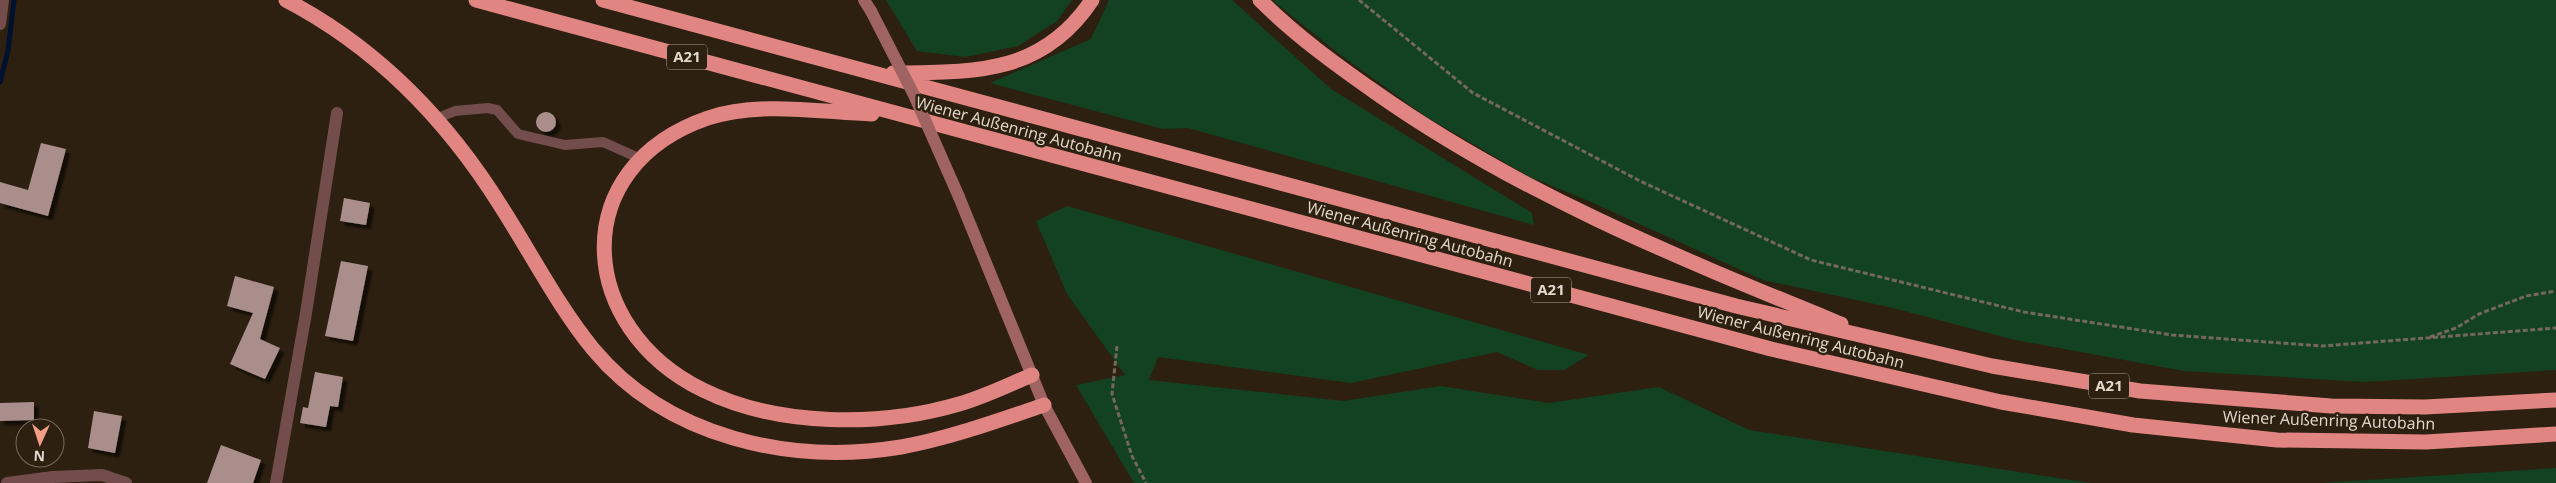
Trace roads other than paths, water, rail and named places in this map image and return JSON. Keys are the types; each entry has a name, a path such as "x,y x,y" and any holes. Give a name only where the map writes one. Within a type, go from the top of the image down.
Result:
{"highway":[{"path":"286,0 336,29 383,64 417,95 471,159 568,315 594,350 620,376 648,398 676,416 710,431 746,442 785,448 860,451 900,447 942,438 1044,405"},
{"name":"Wiener Außenring Autobahn","path":"476,0 1771,349 2001,402 2133,425 2277,440 2426,442 2556,434"},
{"name":"Wiener Außenring Autobahn","path":"603,0 1726,303 1891,344 2012,370 2140,390 2226,399 2331,406 2425,407 2556,400"},
{"path":"876,73 958,72 1016,61 1042,50 1064,35 1092,0"},
{"path":"1260,0 1314,48 1411,117 1563,205 1720,275 1891,344"},
{"path":"897,115 776,110 740,112 710,118 683,128 659,142 641,159 626,178 614,200 607,224 604,247 605,271 611,294 620,315 636,338 677,375 705,391 738,403 803,417 883,418 918,414 961,404 1032,375"}],"main road":[{"path":"868,5 914,95 1044,405 1086,483"}],"street":[{"path":"0,24 3,0"},
{"path":"276,483 306,313 337,113"},
{"path":"7,483 53,477 102,475 126,483"}],"lane":[{"path":"438,118 455,111 488,108 497,110 518,134 565,145 603,142 641,159"}],"waterway":[{"path":"0,82 8,51 14,0"}]}
